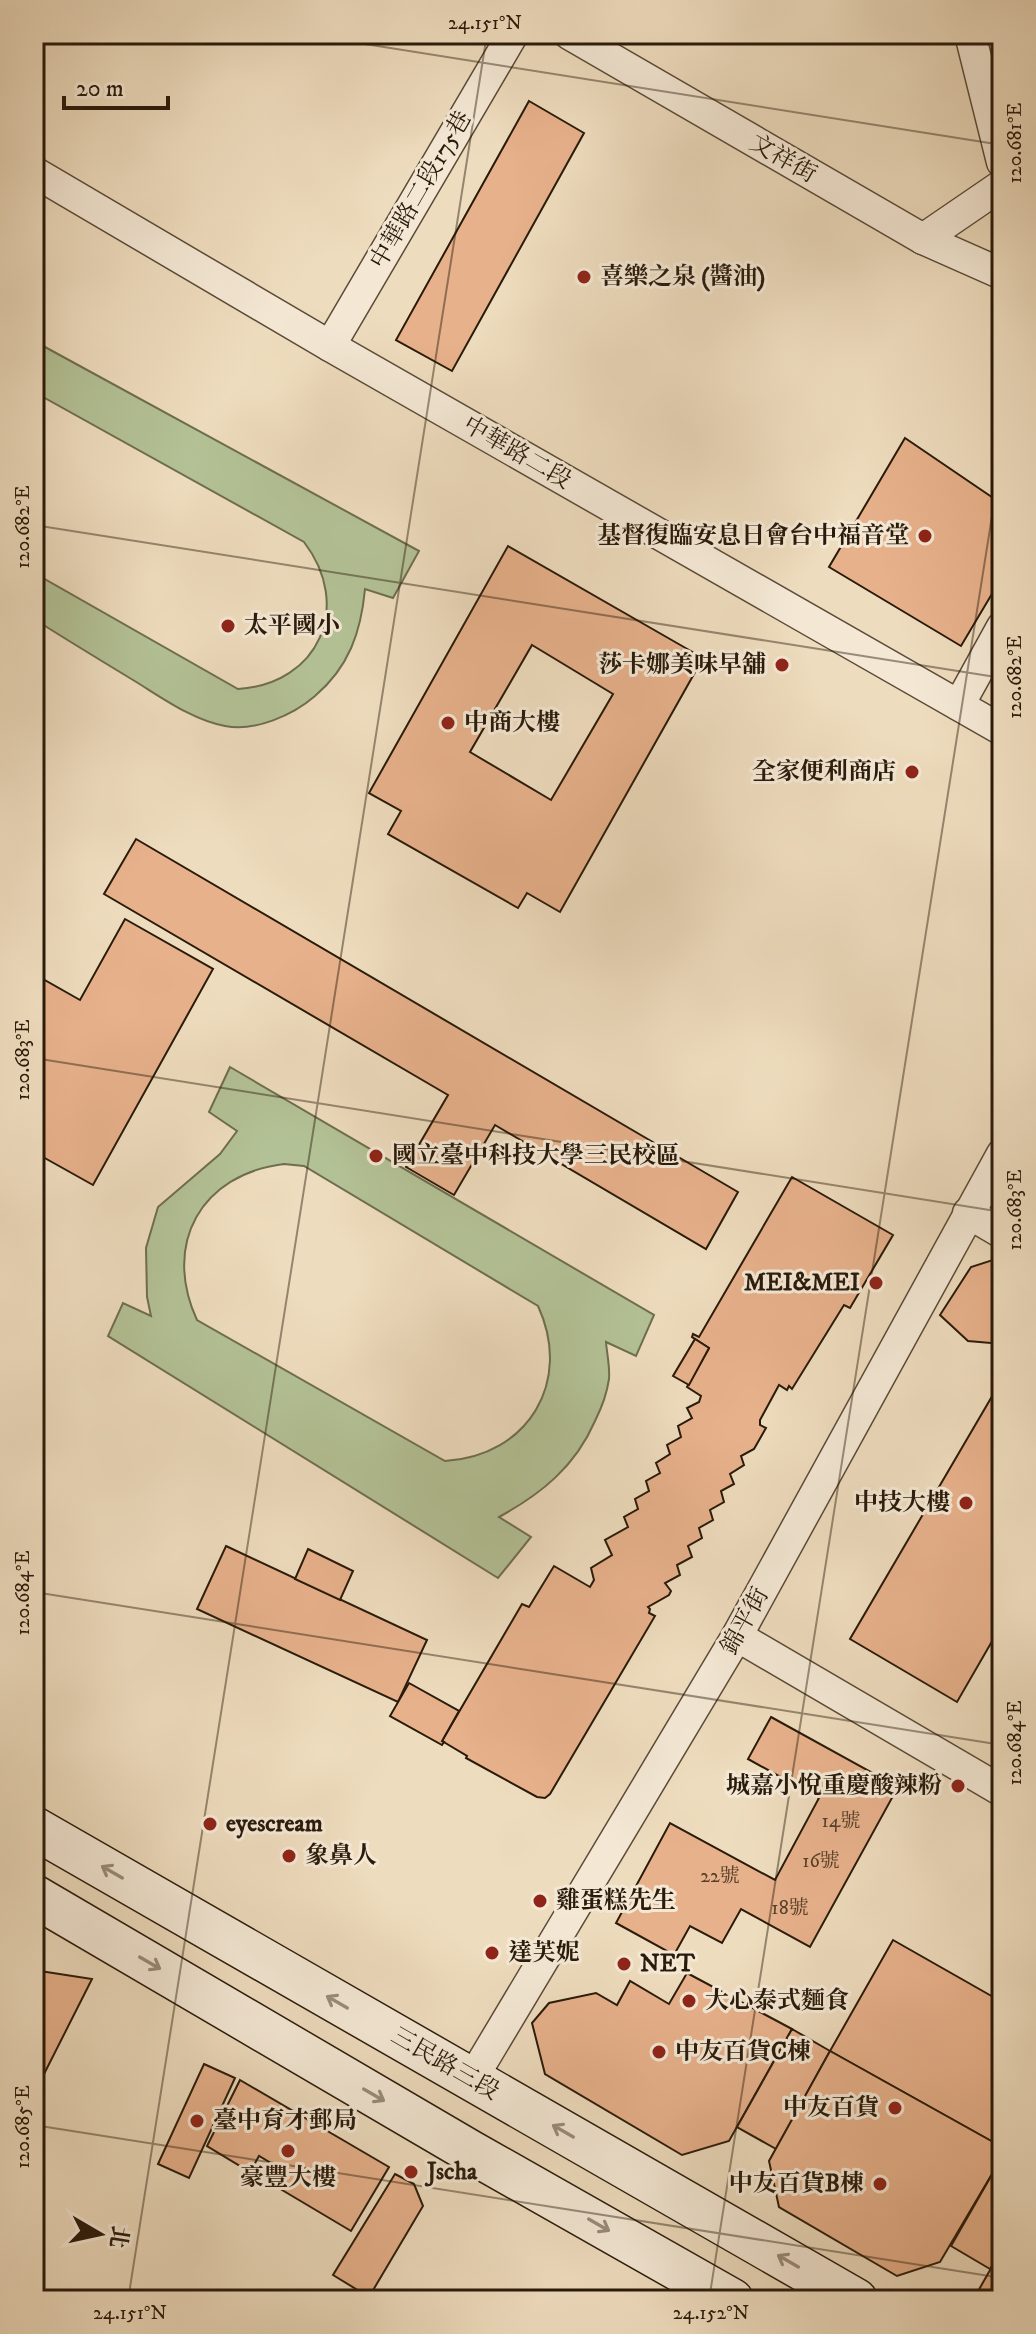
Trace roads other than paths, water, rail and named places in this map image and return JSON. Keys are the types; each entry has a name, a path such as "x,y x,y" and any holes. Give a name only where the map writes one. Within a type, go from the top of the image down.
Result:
{"main road":[{"name":"三民路三段","path":"34,1828 856,2300"},
{"path":"34,1896 471,2152 732,2300"}],"street":[{"name":"中華路二段175巷","path":"330,346 513,34"},
{"name":"文祥街","path":"569,34 923,239 1002,274"},
{"path":"970,34 1002,162"},
{"name":"中華路二段","path":"34,172 330,346 1002,730"},
{"path":"923,239 1002,185"},
{"path":"959,705 1002,627"},
{"name":"錦平街","path":"472,2079 737,1636 1002,1154"},
{"path":"968,1213 1002,1233"},
{"path":"737,1636 1002,1791"}],"place":[{"name":"喜樂之泉 (醬油)","path":"584,277"},
{"name":"基督復臨安息日會台中福音堂","path":"925,536"},
{"name":"太平國小","path":"228,626"},
{"name":"莎卡娜美味早舖","path":"782,665"},
{"name":"中商大樓","path":"448,723"},
{"name":"全家便利商店","path":"912,772"},
{"name":"國立臺中科技大學三民校區","path":"376,1156"},
{"name":"MEI&MEI","path":"876,1283"},
{"name":"中技大樓","path":"966,1503"},
{"name":"城嘉小悅重慶酸辣粉","path":"958,1786"},
{"name":"eyescream","path":"210,1824"},
{"name":"象鼻人","path":"289,1856"},
{"name":"雞蛋糕先生","path":"540,1901"},
{"name":"達芙妮","path":"492,1953"},
{"name":"NET","path":"624,1964"},
{"name":"大心泰式麵食","path":"689,2001"},
{"name":"中友百貨C棟","path":"659,2052"},
{"name":"中友百貨","path":"895,2108"},
{"name":"臺中育才郵局","path":"197,2121"},
{"name":"豪豐大樓","path":"288,2151"},
{"name":"Jscha","path":"411,2172"},
{"name":"中友百貨B棟","path":"880,2184"}]}
